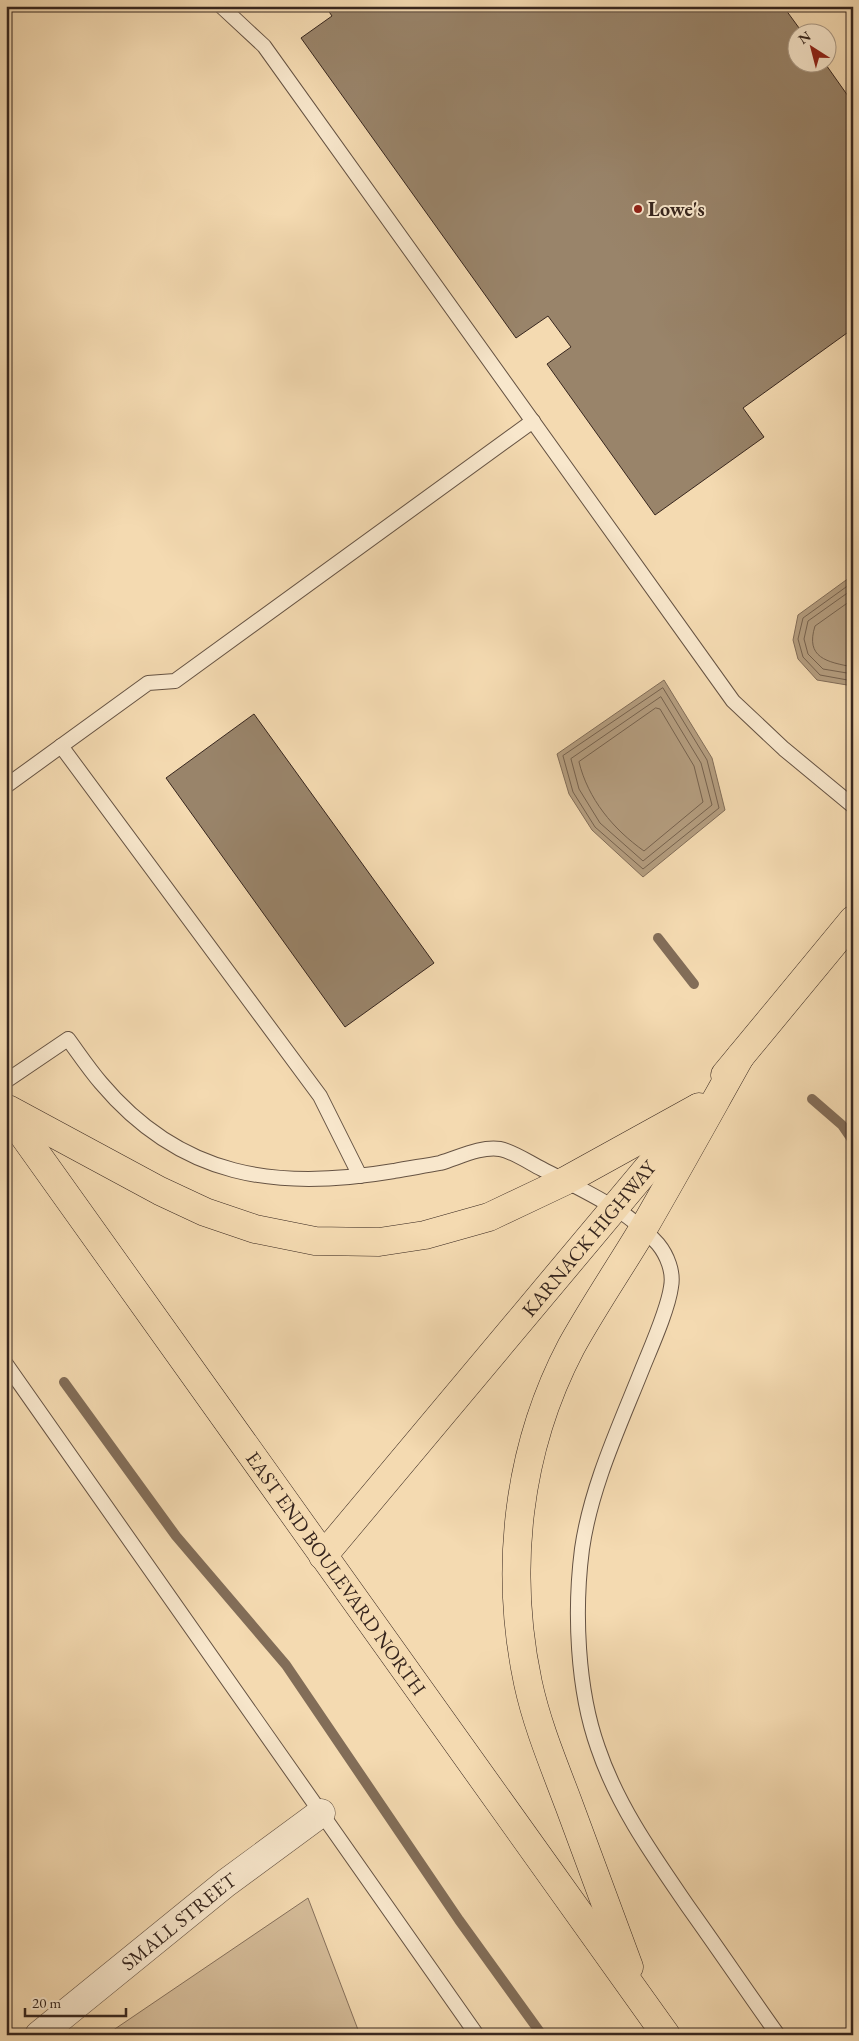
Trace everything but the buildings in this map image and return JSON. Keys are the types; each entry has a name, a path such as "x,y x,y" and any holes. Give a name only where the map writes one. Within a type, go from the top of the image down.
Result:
{"main road":[{"name":"KARNACK HIGHWAY","path":"323,1556 615,1208 853,920"},
{"path":"641,2001 544,1738 528,1684 516,1598 519,1514 526,1472 540,1420 570,1349 642,1230 740,1057"},
{"path":"6,1110 160,1191 205,1212 255,1229 315,1241 379,1242 425,1235 490,1217 566,1181 699,1107"},
{"name":"EAST END BOULEVARD NORTH","path":"6,1110 666,2035"}],"street":[{"name":"SMALL STREET","path":"39,2035 226,1883 321,1813"}],"lane":[{"path":"221,6 264,46 733,702 784,749 853,806"},
{"path":"6,786 148,683 175,681 533,421"},
{"path":"61,746 320,1096 360,1176"},
{"path":"6,1081 68,1039 101,1083 125,1108 158,1135 181,1150 210,1164 251,1175 295,1180 338,1179 441,1163 480,1151 500,1149 566,1181 615,1208 658,1244 668,1259 672,1273 672,1287 652,1345 597,1487 583,1544 577,1592 578,1643 585,1699 596,1744 611,1782 630,1819 653,1856 776,2034"},
{"path":"6,1364 477,2035"}],"shaded area":[{"path":"308,1898 360,2035 106,2035"}],"water":[{"path":"853,575 853,686 817,680 798,659 793,640 798,615"},
{"path":"664,680 712,758 725,810 643,877 592,830 569,794 557,754"}],"waterway":[{"path":"658,938 694,984"},
{"path":"812,1099 842,1125 853,1141"},
{"path":"64,1382 176,1536 286,1665 459,1920 542,2035"}],"place":[{"name":"Lowe's","path":"638,209"}]}
